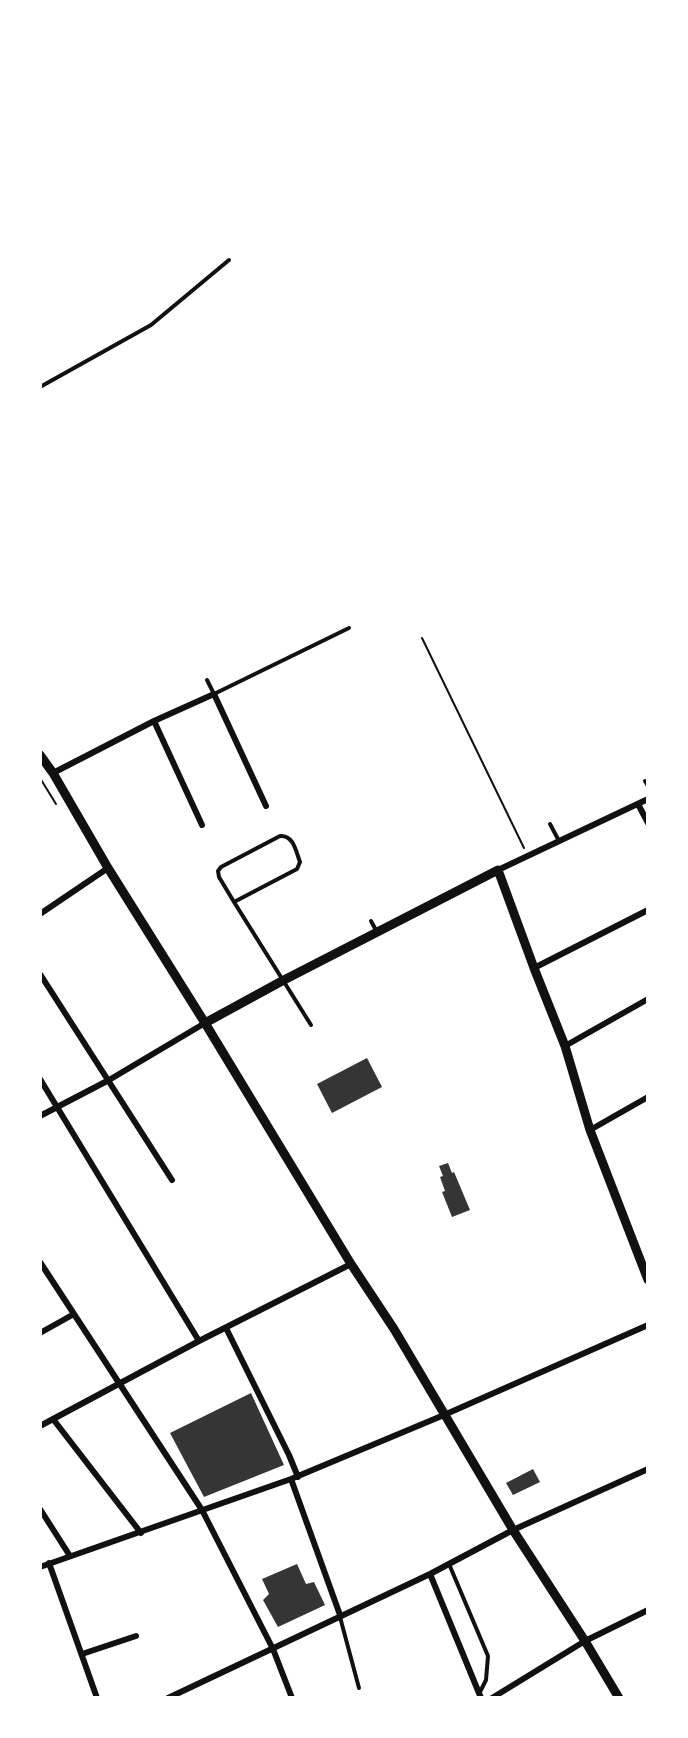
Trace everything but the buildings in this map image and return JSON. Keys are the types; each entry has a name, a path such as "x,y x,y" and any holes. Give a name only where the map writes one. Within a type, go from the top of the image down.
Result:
{"street":[{"path":"52,773 154,721 214,694 266,806"},
{"path":"154,721 202,825"},
{"path":"40,755 351,1264 394,1329 513,1530 619,1698"},
{"path":"40,1116 109,1080 282,981 498,870 648,799"},
{"path":"638,804 648,823"},
{"path":"40,914 108,868"},
{"path":"498,870 565,1046 590,1130 648,1280"},
{"path":"534,969 648,910"},
{"path":"40,974 172,1180"},
{"path":"565,1046 648,999"},
{"path":"40,1079 199,1341"},
{"path":"590,1130 648,1097"},
{"path":"40,1262 202,1510 273,1649 292,1698"},
{"path":"40,1426 199,1341 351,1264"},
{"path":"40,1333 75,1314"},
{"path":"40,1567 298,1477 444,1416 648,1325"},
{"path":"226,1328 298,1477"},
{"path":"53,1419 141,1533"},
{"path":"168,1698 430,1574 513,1530 648,1469"},
{"path":"291,1479 340,1615"},
{"path":"40,1509 70,1556"},
{"path":"49,1563 97,1698"},
{"path":"430,1574 480,1696"},
{"path":"492,1698 585,1641 648,1610"},
{"path":"82,1654 136,1636"}],"lane":[{"path":"40,387 151,325 230,260"},
{"path":"207,680 214,694 349,628"},
{"path":"550,824 559,841"},
{"path":"234,902 297,869 300,862 290,839 280,836 220,867 218,871 219,877 234,902 311,1025"},
{"path":"371,921 377,932"},
{"path":"449,1564 488,1656 486,1680 480,1696"},
{"path":"340,1615 359,1688"}],"path":[{"path":"422,638 520,839"}]}
